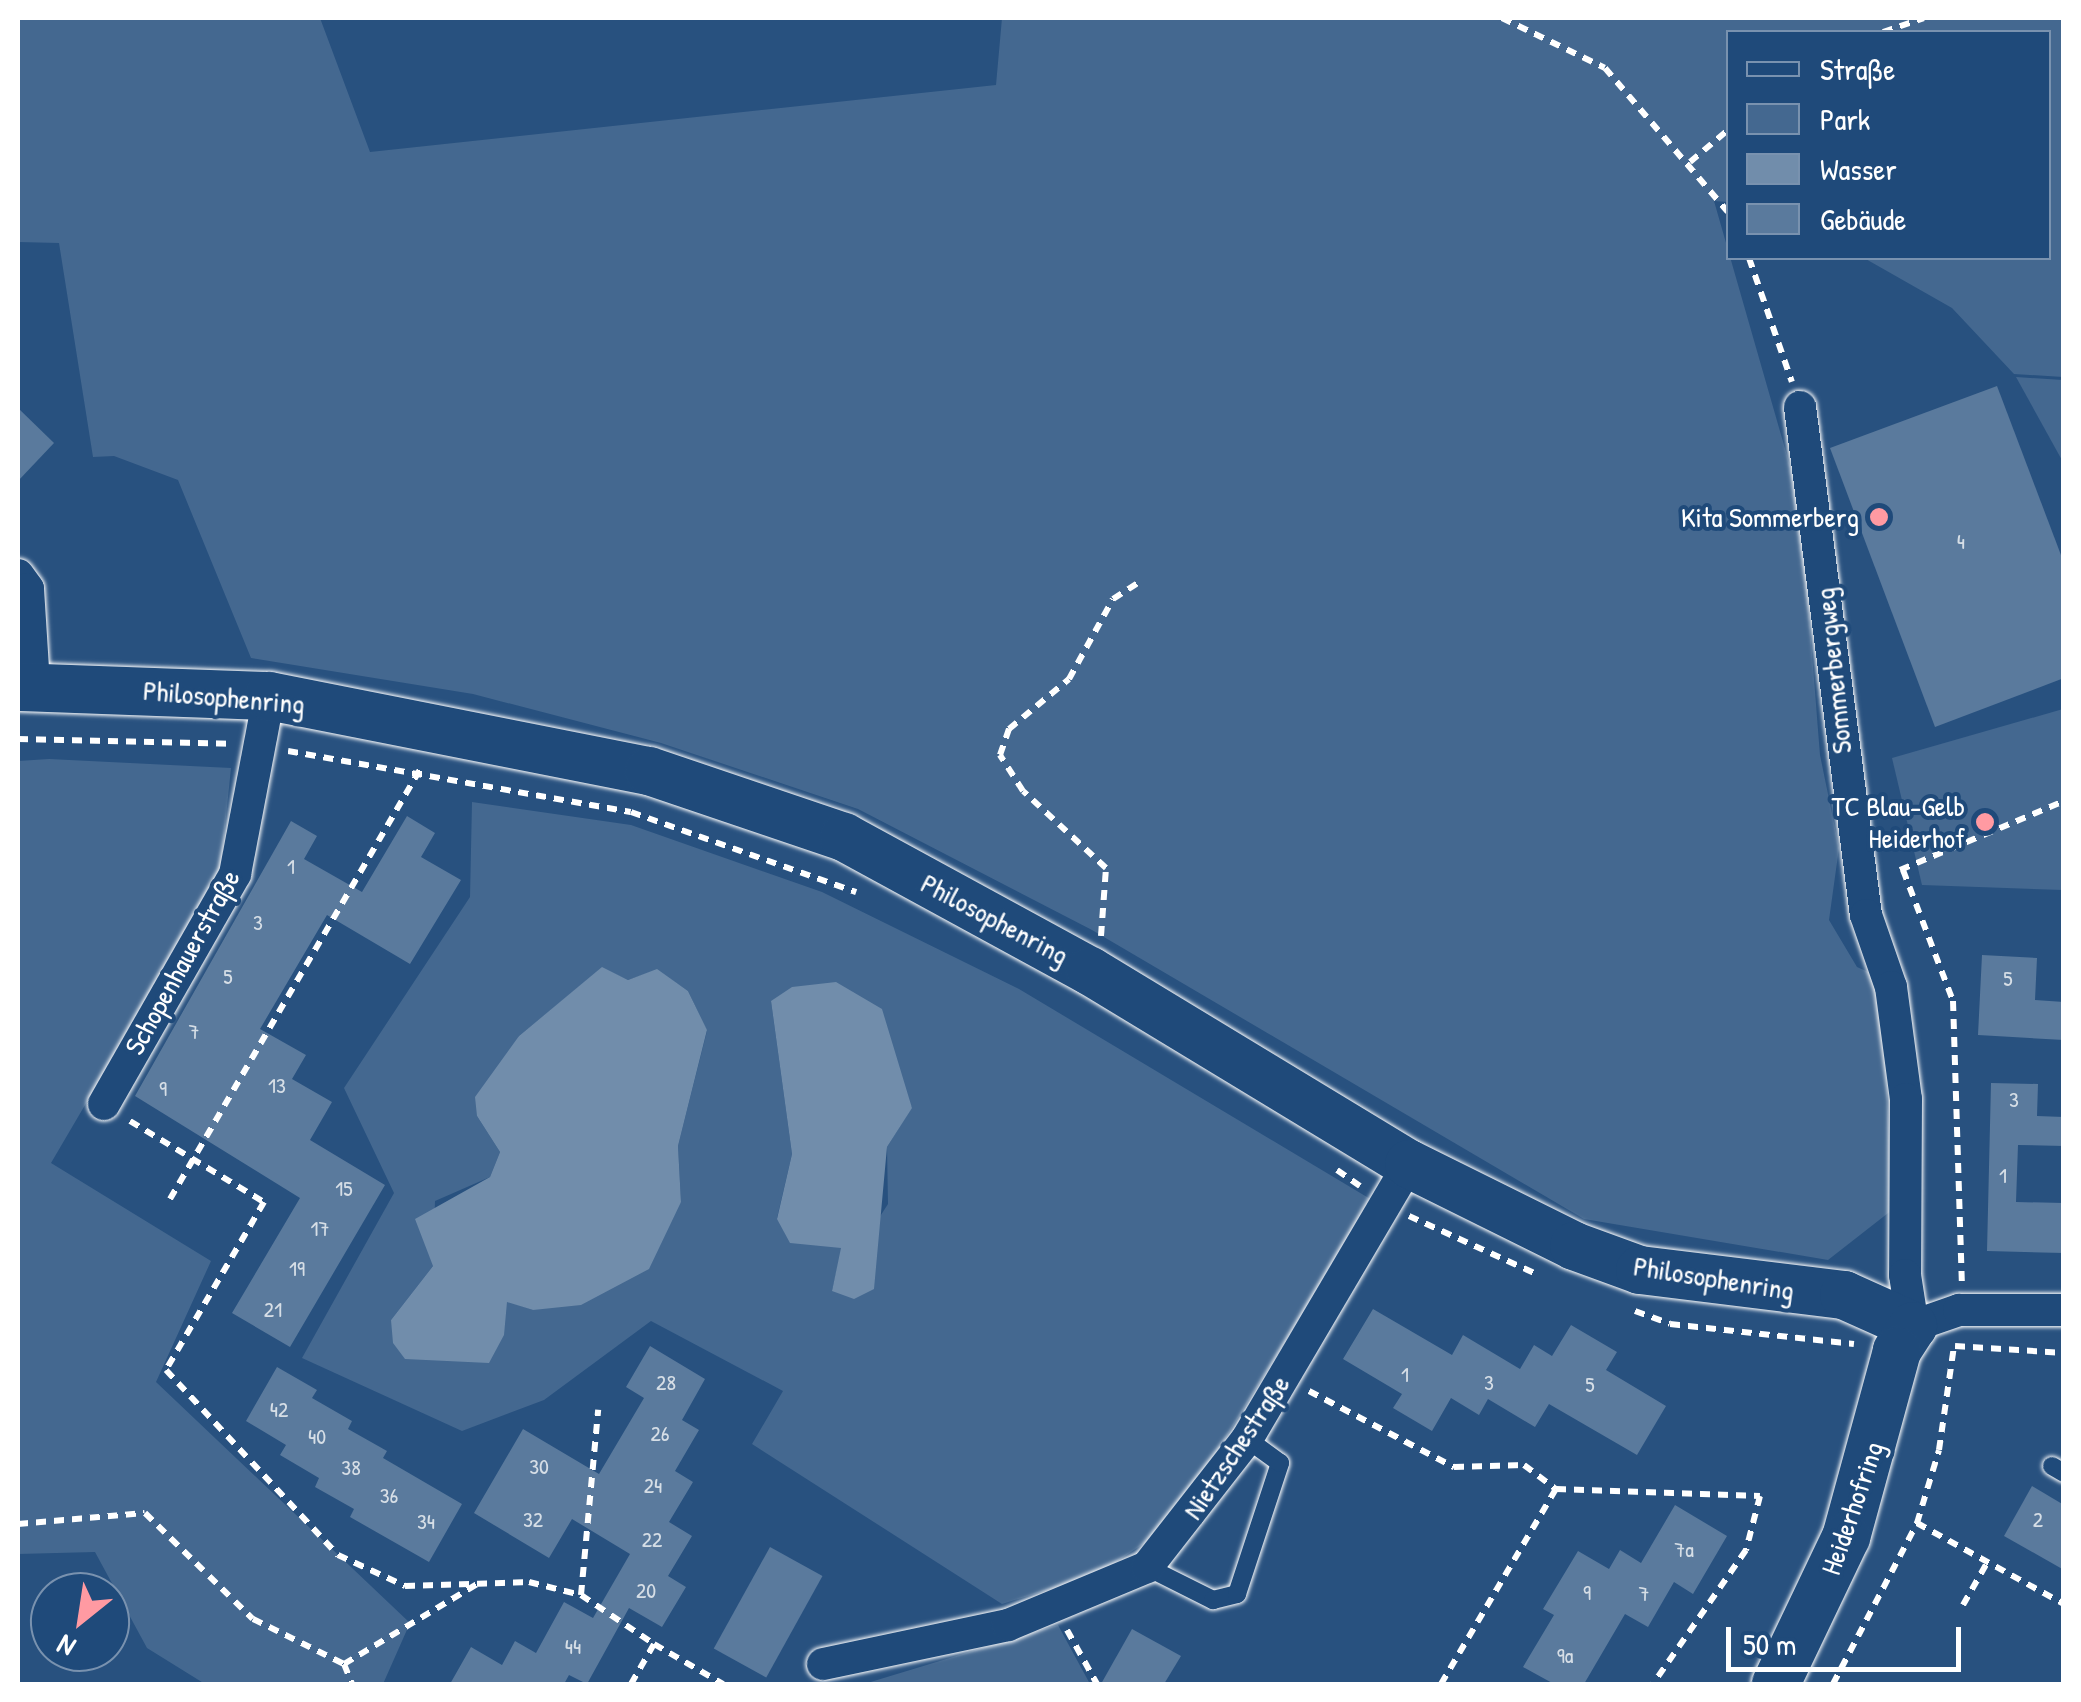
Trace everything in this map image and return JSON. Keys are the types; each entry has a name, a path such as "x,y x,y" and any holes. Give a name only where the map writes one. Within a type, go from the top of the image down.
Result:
{"street":[{"name":"Sommerbergweg","path":"1800,407 1860,876 1891,987 1906,1099 1905,1276 1913,1326"},
{"path":"18,575 28,589 26,686"},
{"name":"Philosophenring","path":"26,686 269,696 444,726 649,771 844,838 1090,971 1397,1183 1640,1270 1844,1295 1913,1326"},
{"name":"Schopenhauerstraße","path":"104,1104 235,874 269,696"},
{"name":"Nietzschestraße","path":"817,1674 1008,1625 1147,1567 1247,1439 1397,1183"},
{"path":"1913,1326 1959,1310 2064,1310"},
{"name":"Heiderhofring","path":"1776,1684 1846,1537 1897,1351 1913,1326"}],"lane":[{"path":"1147,1567 1214,1600 1236,1594 1280,1464 1247,1439"}],"path":[{"path":"1502,18 1605,68 1716,190 1726,208"},
{"path":"1889,30 1924,18"},
{"path":"1690,162 1726,132"},
{"path":"1716,190 1726,192"},
{"path":"1750,260 1800,407"},
{"path":"1100,952 1106,868 1023,790 1000,755 1009,729 1068,680 1112,600 1138,584"},
{"path":"170,1199 444,726"},
{"path":"18,739 262,747 420,770 630,812 862,894"},
{"path":"1891,872 2064,801"},
{"path":"104,1104 264,1202 166,1370 338,1556 405,1586 528,1582 582,1595 654,1644 723,1684"},
{"path":"1322,1160 1397,1183 1551,1280"},
{"path":"1619,1305 1670,1324 1790,1334"},
{"path":"1284,1376 1454,1467 1524,1464 1556,1489 1760,1496 1746,1550 1653,1684"},
{"path":"582,1595 598,1410"},
{"path":"1441,1684 1556,1489"},
{"path":"18,1524 145,1513 253,1620 344,1664 352,1684"},
{"path":"1917,1523 2064,1604"},
{"path":"1963,1605 1987,1563"},
{"path":"344,1664 480,1582"},
{"path":"1055,1607 1097,1684"},
{"path":"631,1684 654,1644"}],"green space":[{"path":"18,18 320,18 370,152 996,85 1002,18 2063,18 2063,377 2014,374 1952,308 1868,260 2051,260 2051,30 1726,30 1726,202 1714,201 1726,243 1726,260 1731,260 1800,501 1820,755 1839,848 1829,920 1857,967 1882,978 1892,1210 1828,1260 1584,1219 1092,930 858,809 661,743 473,694 251,658 178,480 114,456 93,457 59,243 18,242"},
{"path":"2016,377 2063,380 2063,462"},
{"name":"TC Blau-Gelb Heiderhof","path":"2063,709 2063,890 1922,885 1892,758"},
{"path":"49,759 231,768 220,875 51,1163 211,1261 156,1382 410,1623 383,1684 205,1684 147,1648 130,1617 130,1572 106,1572 95,1552 18,1554 18,761"},
{"path":"472,802 631,825 822,892 1019,989 1372,1200 1172,1525 1096,1575 1002,1604 752,1444 783,1391 651,1321 544,1400 462,1431 302,1358 394,1193 344,1088 470,897","holes":["602,968 628,980 657,970 688,991 707,1031 678,1146 681,1202 533,1310 507,1301 500,1311 391,1320 433,1266 435,1201 490,1177 500,1152 477,1116 519,1036","771,1001 912,1107 887,1147 888,1204 832,1291 842,1248 777,1218 792,1154"]},
{"path":"1058,1625 1090,1684 864,1684"}],"water":[{"path":"602,967 628,980 657,969 688,991 707,1030 678,1146 681,1202 649,1269 581,1305 533,1310 507,1302 504,1335 489,1363 405,1359 393,1343 391,1320 433,1266 415,1219 490,1177 500,1152 477,1116 475,1097 519,1036"},
{"path":"836,982 882,1009 912,1108 887,1147 874,1289 854,1299 832,1291 841,1248 790,1243 777,1219 792,1154 771,1001 792,987"}],"building":[{"path":"1997,386 2064,563 2064,678 1935,727 1830,448"},
{"path":"18,408 54,443 18,481"},
{"path":"407,816 435,833 421,857 461,880 410,964 327,915 260,1029 306,1055 292,1079 332,1102 310,1140 385,1185 290,1347 232,1313 300,1198 135,1096 291,821 317,836 304,859 362,892"},
{"path":"1982,955 2037,958 2035,1000 2064,1002 2064,1040 1978,1035"},
{"path":"1991,1083 2038,1084 2037,1116 2064,1117 2064,1146 2018,1145 2016,1202 2064,1203 2064,1253 1987,1251"},
{"path":"1373,1309 1452,1355 1463,1335 1520,1369 1534,1345 1552,1356 1571,1325 1617,1352 1606,1370 1666,1406 1637,1455 1549,1404 1535,1427 1488,1399 1479,1415 1451,1398 1432,1431 1393,1408 1402,1394 1343,1359"},
{"path":"650,1346 705,1379 682,1420 699,1430 675,1471 693,1482 669,1522 692,1536 668,1576 686,1587 662,1627 629,1608 587,1684 569,1675 564,1684 450,1684 471,1647 502,1665 515,1641 536,1653 564,1602 593,1618 630,1554 572,1519 549,1558 474,1513 523,1429 599,1474 644,1398 626,1387"},
{"path":"277,1367 317,1390 312,1398 352,1421 348,1429 387,1451 383,1458 462,1504 429,1562 350,1517 354,1509 315,1487 319,1478 280,1455 286,1445 246,1421"},
{"path":"2032,1486 2064,1505 2064,1570 2004,1536"},
{"path":"1675,1505 1727,1536 1693,1594 1674,1582 1648,1627 1625,1614 1584,1684 1554,1684 1523,1667 1554,1615 1543,1609 1578,1551 1609,1569 1620,1550 1641,1563"},
{"path":"770,1547 822,1576 766,1678 714,1648"},
{"path":"1132,1629 1181,1656 1164,1684 1101,1684"}],"place":[{"name":"Kita Sommerberg","path":"1879,517"},
{"name":"TC Blau-Gelb Heiderhof","path":"1985,822"}]}
